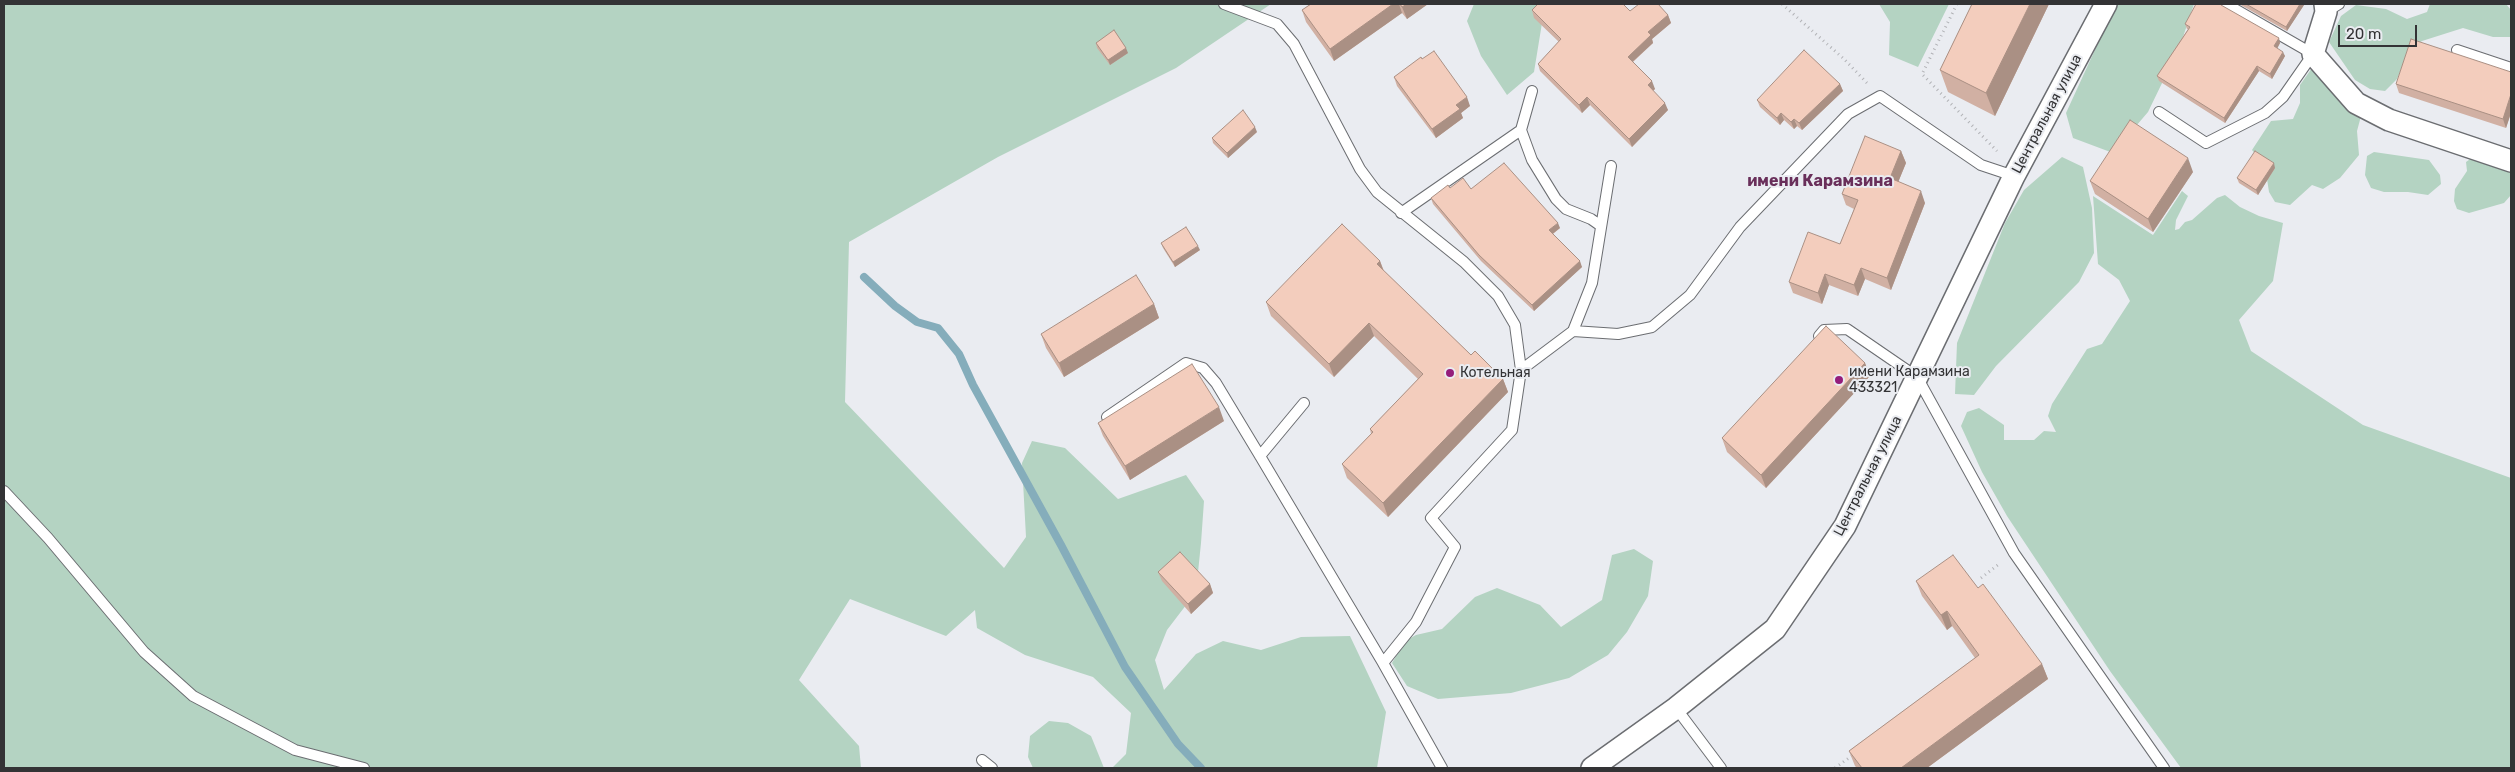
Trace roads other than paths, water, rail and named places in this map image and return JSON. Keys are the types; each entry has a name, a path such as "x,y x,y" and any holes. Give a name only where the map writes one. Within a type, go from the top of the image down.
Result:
{"street":[{"name":"Центральная улица","path":"1592,768 1676,708 1776,629 1845,526 2014,176 2106,4"},
{"path":"2330,7 2313,54 2356,103 2389,120 2511,161"}],"lane":[{"path":"1224,4 1277,24 1294,44 1360,169 1377,192 1464,262 1498,296 1516,325 1521,370 1512,430 1431,518 1455,547 1416,622 1383,662"},
{"path":"2160,112 2206,143 2265,113 2283,97 2313,54 2226,4"},
{"path":"2457,50 2511,68"},
{"path":"1532,92 1521,130 1535,166 1556,199 1566,209 1591,219 1601,226"},
{"path":"1573,331 1618,334 1652,327 1690,294 1740,227 1848,114 1880,96 1981,166 2014,176"},
{"path":"1401,213 1521,130"},
{"path":"1521,370 1573,331 1592,283 1611,166"},
{"path":"1812,344 1824,330 1847,329 1917,377 2014,553 2164,768"},
{"path":"1107,417 1186,363 1203,368 1216,383 1260,456 1383,662 1442,768"},
{"path":"1260,456 1304,403"},
{"path":"4,490 48,538 144,652 193,696 295,750 364,768"},
{"path":"1676,708 1721,768"},
{"path":"982,760 992,768"}],"waterway":[{"path":"864,277 895,306 917,322 938,328 959,354 973,385 1061,545 1125,667 1178,744 1201,768"}],"place":[{"name":"Котельная","path":"1450,373"},
{"name":"имени Карамзина 433321","path":"1839,380"}],"district":[{"name":"имени Карамзина","path":"1820,181"}]}
